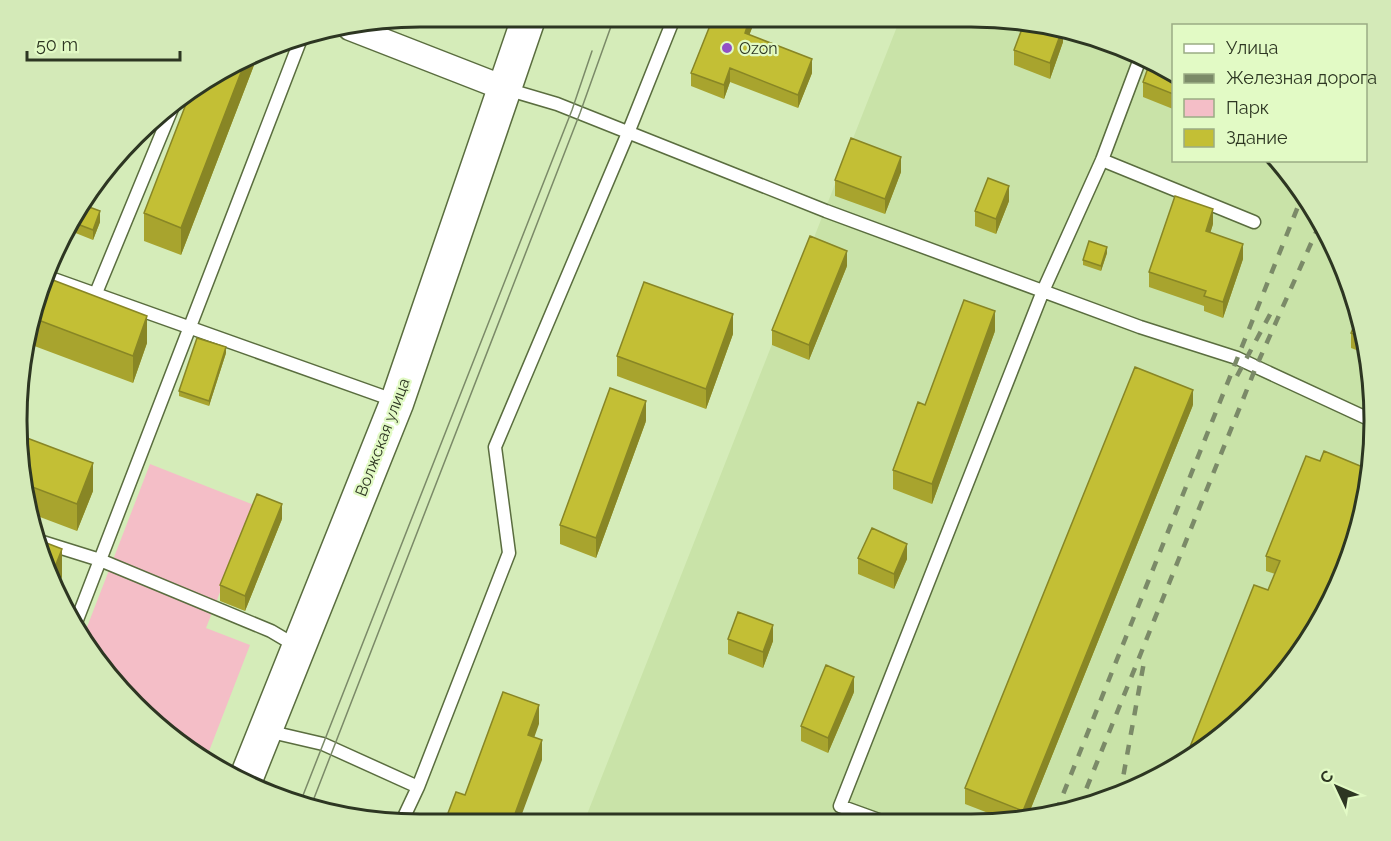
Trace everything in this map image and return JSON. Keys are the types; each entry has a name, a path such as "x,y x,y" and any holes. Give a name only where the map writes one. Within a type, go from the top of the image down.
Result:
{"main road":[{"name":"Волжская улица","path":"248,774 397,402 525,27"}],"street":[{"path":"360,32 504,88"}],"lane":[{"path":"406,813 418,788 509,553 495,447 670,27"},
{"path":"79,615 298,47"},
{"path":"862,814 840,806 1043,291 1102,160 1138,65"},
{"path":"504,88 557,104 826,211 1140,327 1237,358 1364,418"},
{"path":"96,293 168,119"},
{"path":"1102,160 1254,222"},
{"path":"54,279 397,402"},
{"path":"47,543 99,560 271,631 298,647"},
{"path":"265,731 323,744 418,788"}],"shaded area":[{"path":"897,27 1022,30 1072,40 1097,48 1145,68 1172,83 1172,162 1267,162 1298,202 1334,270 1351,319 1361,369 1364,420 1361,472 1351,522 1337,564 1261,686 1249,699 1189,748 1145,773 1072,801 1022,811 970,814 587,814"}],"green space":[{"path":"150,464 254,505 206,628 250,645 209,752 181,733 142,699 108,660 87,628"}],"building":[{"path":"709,27 747,27 745,33 812,59 798,95 730,68 724,85 691,73"},
{"path":"1022,30 1059,37 1050,63 1014,50"},
{"path":"1147,69 1172,83 1172,94 1143,82"},
{"path":"242,70 181,228 144,213 186,105"},
{"path":"851,138 901,157 885,199 835,180"},
{"path":"988,178 1009,186 996,219 975,211"},
{"path":"1175,196 1213,209 1206,231 1243,244 1223,302 1204,296 1206,291 1149,272"},
{"path":"90,207 100,211 93,230 80,225"},
{"path":"810,236 847,251 809,345 772,330"},
{"path":"1089,241 1107,247 1101,266 1083,260"},
{"path":"53,280 147,316 133,356 40,321"},
{"path":"644,282 733,314 706,389 617,356"},
{"path":"964,300 995,311 932,484 893,470 918,402 925,405"},
{"path":"197,338 226,347 209,401 179,391"},
{"path":"1135,367 1193,390 1023,811 965,788"},
{"path":"610,388 646,401 596,538 560,525"},
{"path":"28,438 93,463 77,504 33,487"},
{"path":"1324,451 1361,466 1351,522 1334,571 1311,617 1283,660 1249,699 1190,747 1254,585 1268,590 1280,561 1266,556 1306,456 1320,461"},
{"path":"257,494 282,504 245,596 220,585"},
{"path":"872,528 907,544 894,574 858,558"},
{"path":"47,543 62,549 55,566"},
{"path":"738,612 773,625 763,652 728,639"},
{"path":"826,665 854,677 828,738 801,726"},
{"path":"503,692 539,705 528,735 542,740 515,814 448,814 456,792 465,795"}],"tram line":[{"path":"314,799 580,113 611,27"},
{"path":"303,796 572,110 592,51"}],"railway":[{"path":"1059,804 1299,204"},
{"path":"1083,798 1256,367 1316,233"},
{"path":"1237,376 1274,307"},
{"path":"1122,784 1144,662"}],"place":[{"name":"Ozon","path":"727,48"}]}
